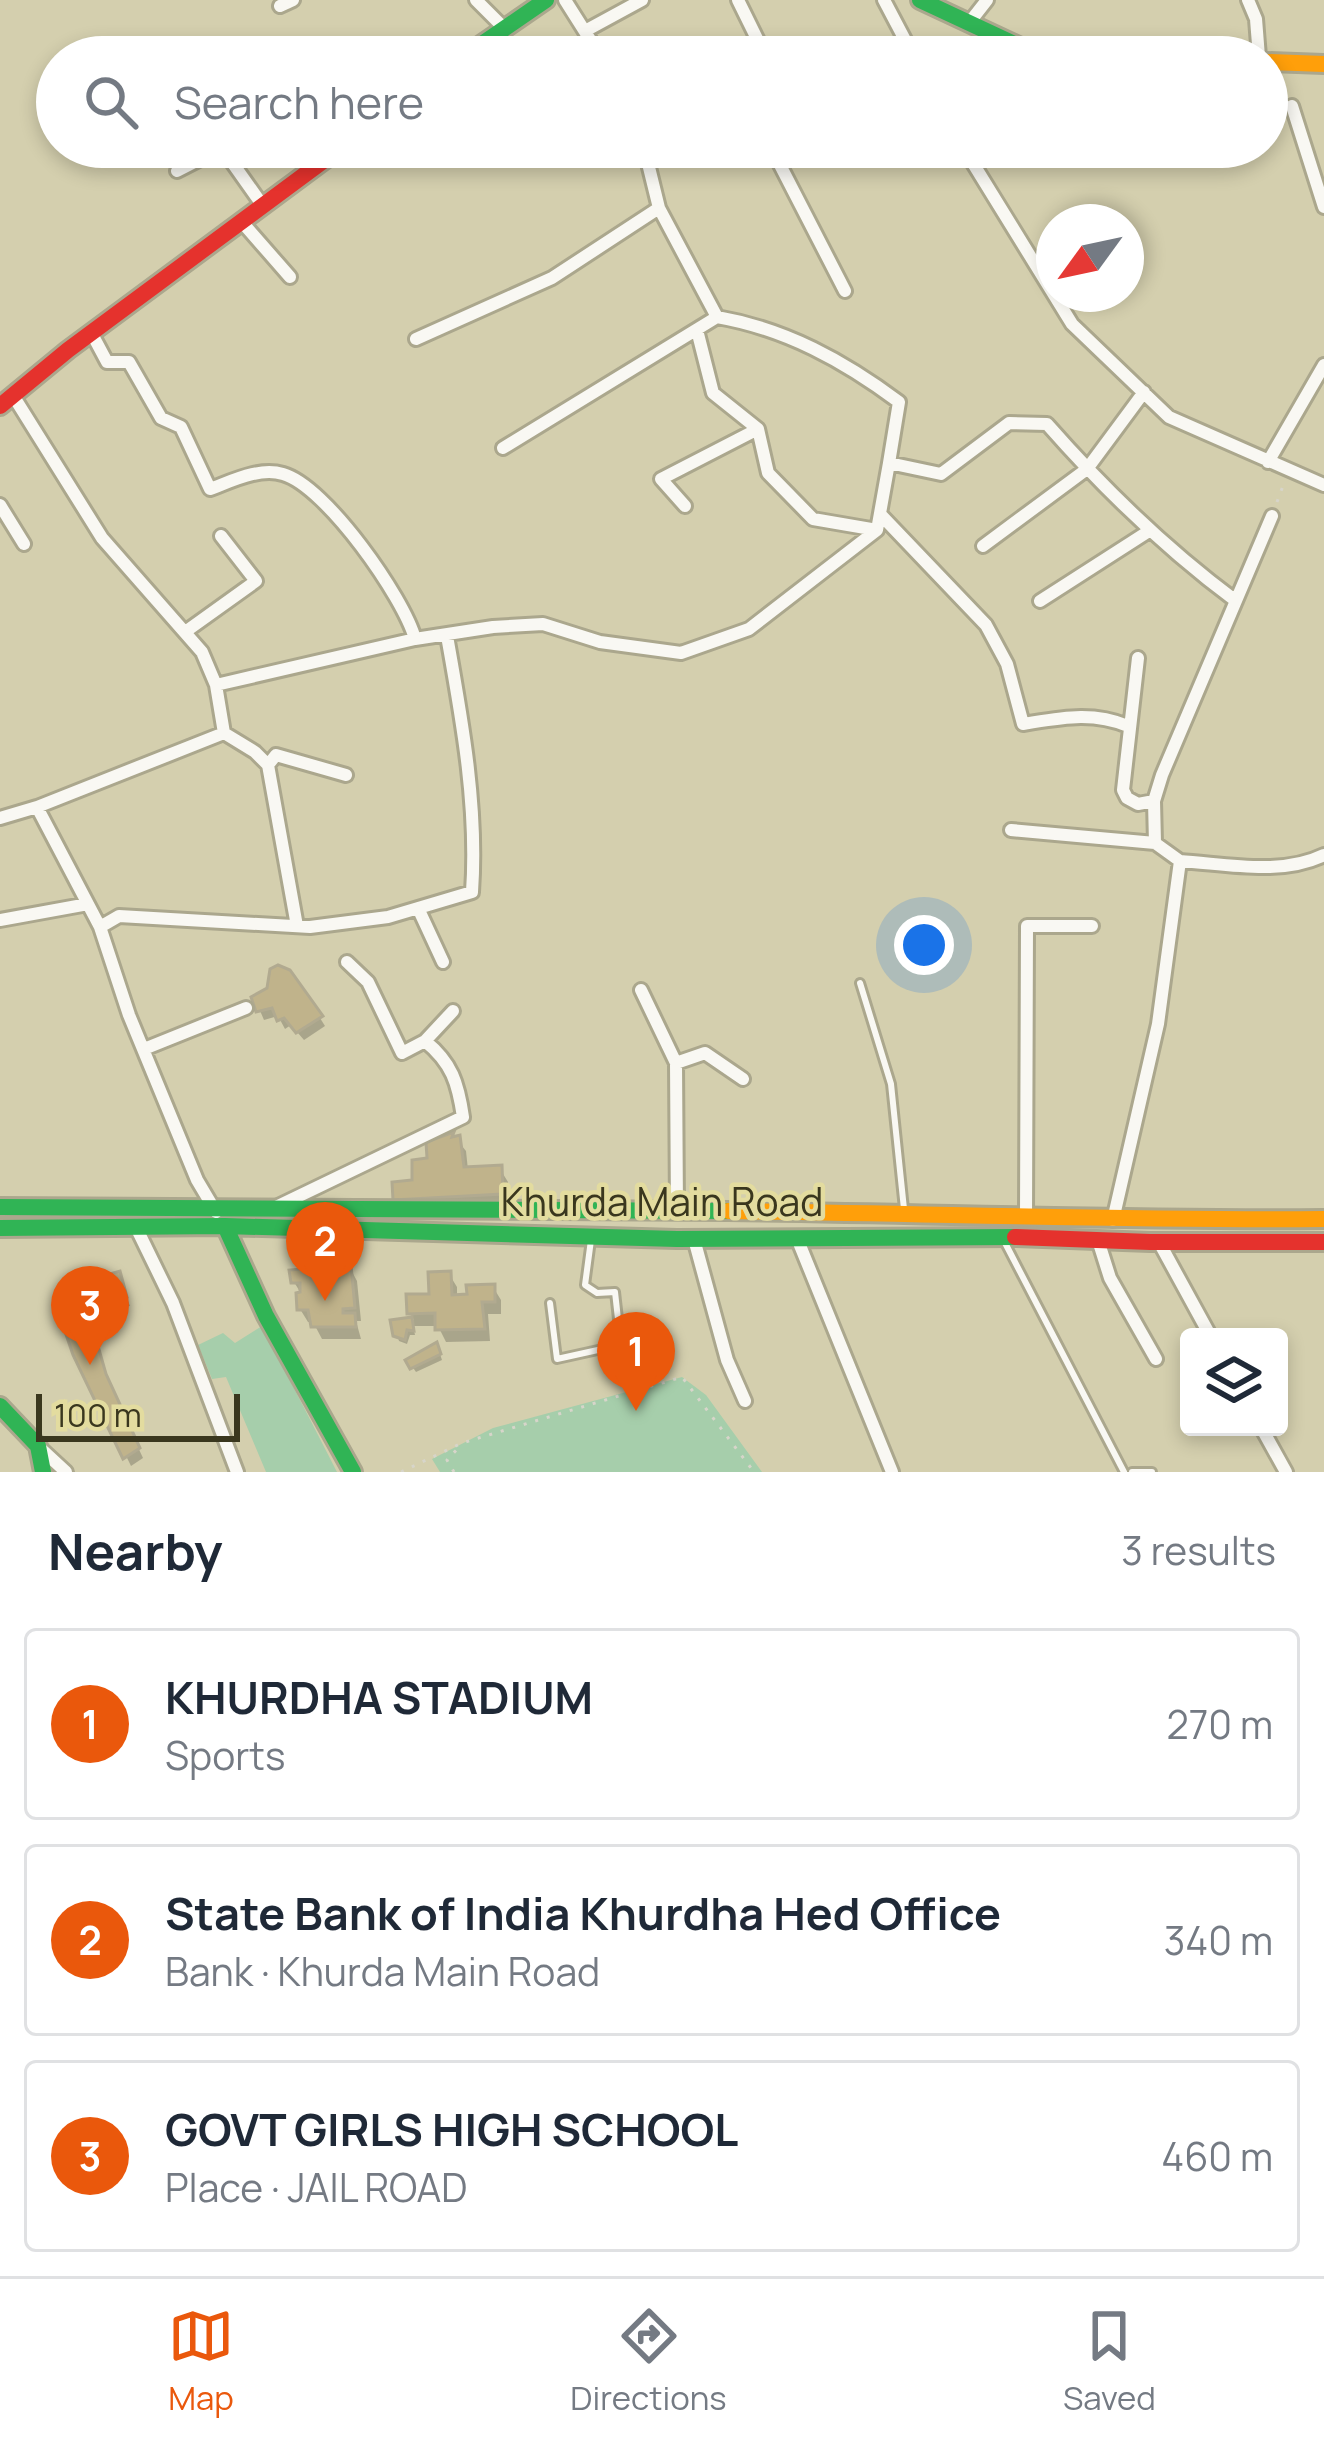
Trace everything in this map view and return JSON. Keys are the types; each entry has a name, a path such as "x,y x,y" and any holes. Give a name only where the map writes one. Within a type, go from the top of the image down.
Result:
{"main road":[{"path":"492,36 546,0"},
{"path":"920,0 997,36"},
{"path":"1288,63 1324,64"},
{"path":"7,402 314,168"},
{"name":"Khurda Main Road","path":"0,1207 1324,1219"},
{"path":"900,1236 904,1212"},
{"path":"1209,1220 1211,1242"},
{"path":"225,1226 266,1316 353,1472"},
{"name":"Khurda Main Road","path":"0,1228 225,1226 694,1239 1002,1236 1324,1242"},
{"path":"0,1406 38,1446 44,1472"}],"street":[{"path":"476,0 503,28"},
{"path":"566,0 588,36"},
{"path":"585,31 642,0"},
{"path":"738,0 756,36"},
{"path":"884,0 903,36"},
{"path":"969,23 987,0"},
{"path":"1248,0 1257,36"},
{"path":"1292,106 1324,207"},
{"path":"177,171 183,168"},
{"path":"236,168 262,206"},
{"path":"649,168 659,208 717,317"},
{"path":"782,168 845,291"},
{"path":"976,168 1072,324 1169,417 1324,485"},
{"path":"416,339 552,278 659,208"},
{"path":"242,222 290,277"},
{"path":"216,685 415,639 493,627 543,624 600,641 681,652 749,628 878,530 899,402 850,366 760,325 717,317 503,448"},
{"path":"697,330 713,393 758,429 767,473 813,519 878,530"},
{"path":"92,334 107,362 129,362 161,418 181,427 210,489 256,473 285,474 323,502 371,555 390,594 409,616 415,639"},
{"path":"1268,462 1324,365"},
{"path":"982,546 1087,469 1144,392"},
{"path":"7,402 102,538 202,652 216,685 224,733 268,765 298,926"},
{"path":"889,463 941,474 1009,423 1047,424 1177,557 1236,601"},
{"path":"686,506 662,479 758,429"},
{"path":"0,505 24,544"},
{"path":"880,514 986,626 1007,664 1023,724 1077,715 1106,717 1128,727"},
{"path":"1155,843 1154,800 1272,516"},
{"path":"1040,601 1150,531"},
{"path":"184,632 256,581 221,536"},
{"path":"100,926 118,916 298,926 388,917 472,892 475,854 469,784 447,636"},
{"path":"1138,658 1123,790 1138,804 1154,800"},
{"path":"0,818 224,733"},
{"path":"268,765 276,755 346,775"},
{"path":"37,807 100,926 143,1049 197,1180 225,1226"},
{"path":"1010,830 1155,843 1180,861 1275,867 1304,865 1324,855"},
{"path":"1114,1220 1158,1024 1180,861"},
{"path":"0,920 88,904"},
{"path":"418,908 443,962"},
{"path":"1026,1215 1027,926 1092,926"},
{"path":"347,962 368,982 401,1053 424,1041 453,1011"},
{"path":"641,990 676,1063 677,1211"},
{"path":"143,1049 246,1008"},
{"path":"273,1208 463,1118 457,1078 441,1054 424,1041"},
{"path":"676,1063 705,1053 743,1079"},
{"path":"136,1227 173,1303 237,1472"},
{"path":"796,1238 892,1472"},
{"path":"694,1239 727,1360 746,1401"},
{"path":"1099,1240 1110,1278 1156,1359"},
{"path":"1159,1242 1206,1328"},
{"path":"1266,1436 1286,1472"},
{"path":"38,1446 65,1472"}],"lane":[{"path":"860,983 891,1084 904,1212"},
{"path":"1002,1236 1128,1472 1152,1472"},
{"path":"550,1303 557,1359 616,1346 620,1337 615,1292 597,1293 585,1285 591,1237"}],"path":[{"path":"1272,516 1289,470"},
{"path":"401,1472 462,1443 682,1377 754,1472"},
{"path":"454,1472 447,1460 462,1443"}],"green space":[{"path":"262,1326 337,1472 266,1472 226,1377 212,1379 198,1345 223,1333 235,1343"},
{"path":"682,1377 706,1395 762,1472 440,1472 432,1459 493,1428"}],"building":[{"path":"278,965 290,970 323,1016 296,1033 284,1018 277,1021 272,1008 256,1012 251,997 267,988 270,969"},
{"path":"454,1132 452,1137 460,1135 464,1167 502,1165 503,1194 393,1200 392,1182 412,1180 412,1160 427,1158 426,1142"},
{"path":"351,1265 355,1308 343,1309 343,1313 355,1313 356,1327 311,1327 308,1310 297,1310 300,1283 291,1283 289,1270"},
{"path":"120,1271 127,1297 86,1304 106,1374 140,1448 123,1459 73,1355 54,1299 71,1292 69,1286"},
{"path":"451,1271 452,1295 467,1294 466,1285 495,1284 495,1302 482,1302 485,1329 435,1330 435,1313 407,1314 406,1294 429,1294 428,1272"},
{"path":"412,1317 414,1331 407,1330 405,1340 393,1336 390,1320"},
{"path":"437,1342 441,1354 410,1369 405,1360"}],"traffic: fast":[{"path":"494,36 546,0"},
{"path":"920,0 997,36"},
{"path":"0,1207 728,1211"},
{"path":"225,1226 266,1316 353,1472"},
{"path":"0,1228 225,1226 677,1239 1015,1237"},
{"path":"0,1406 38,1446 43,1472"}],"traffic: slow":[{"path":"1288,63 1324,64"},
{"path":"728,1211 1324,1219"}],"traffic: jam":[{"path":"0,406 314,168"},
{"path":"1015,1237 1324,1242"}],"place":[{"name":"State Bank of India Khurdha Hed Office","path":"325,1301"},
{"name":"GOVT GIRLS HIGH SCHOOL","path":"90,1365"},
{"name":"KHURDHA STADIUM","path":"636,1411"}]}
